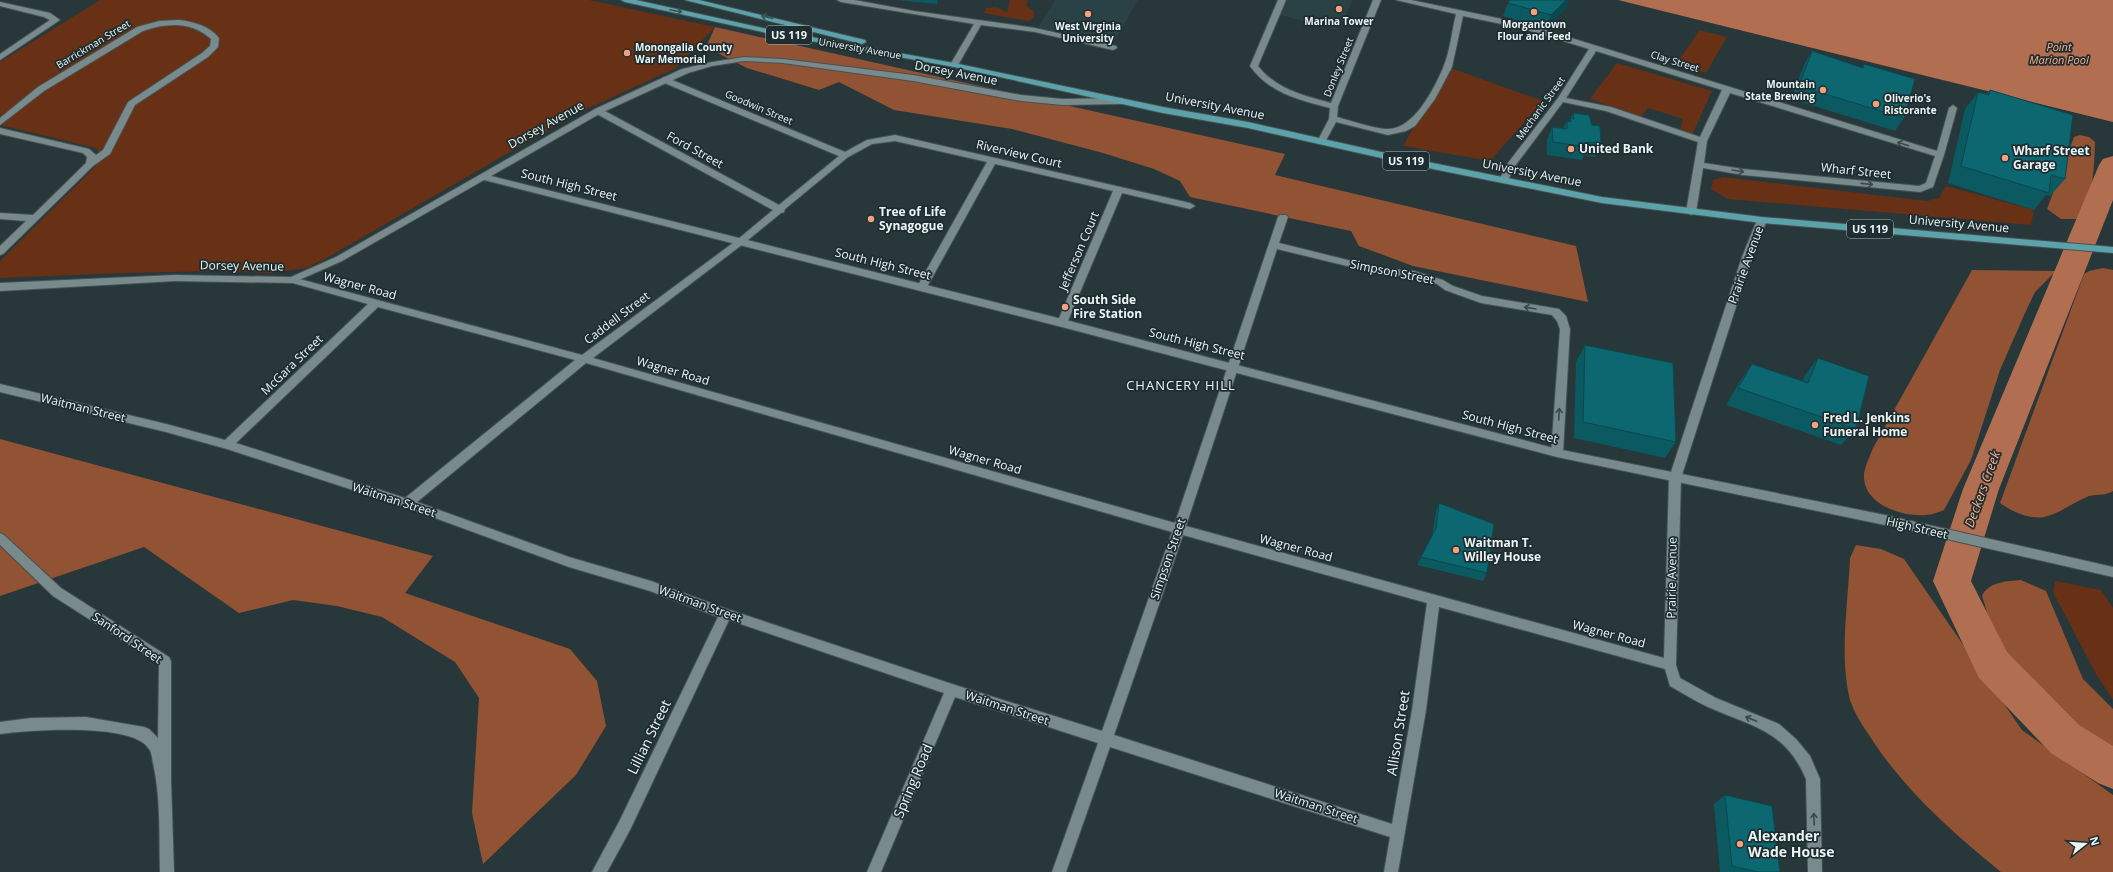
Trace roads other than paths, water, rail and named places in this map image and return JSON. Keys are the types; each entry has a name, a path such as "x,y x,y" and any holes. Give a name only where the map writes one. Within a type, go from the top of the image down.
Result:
{"main road":[{"name":"University Avenue","path":"625,0 767,31 954,65 1602,200 1762,220 2113,250"},
{"name":"University Avenue","path":"689,0 775,19 954,65"}],"street":[{"path":"841,0 914,13 1035,30 1113,48"},
{"path":"1282,0 1254,66 1265,81 1304,99 1334,106"},
{"name":"Donley Street","path":"1321,142 1333,119 1334,106 1378,0"},
{"name":"Clay Street","path":"1400,0 1523,26 1940,155"},
{"path":"0,4 47,15 56,20 0,58"},
{"path":"1333,119 1388,132 1403,129 1412,124 1431,99 1448,67 1460,12"},
{"name":"Barrickman Street","path":"0,122 41,88 140,29 154,24 185,22 209,32 215,38 214,47 205,55 152,88 131,104 107,152 91,160 0,252"},
{"path":"954,65 979,22"},
{"name":"Mechanic Street","path":"1504,180 1511,165 1561,99 1594,48"},
{"name":"Dorsey Avenue","path":"0,287 174,278 292,280 339,260 598,111 685,71 744,59 783,60 913,78 1021,98 1063,102 1122,101"},
{"name":"Goodwin Street","path":"665,80 844,155"},
{"path":"1691,212 1703,141 1727,89"},
{"path":"1561,99 1608,109 1703,141"},
{"name":"Wharf Street","path":"1700,165 1743,172 1920,189 1930,185 1953,108"},
{"name":"Ford Street","path":"598,111 780,210"},
{"path":"0,131 86,151 91,160"},
{"name":"Riverview Court","path":"844,155 870,142 895,138 1190,206"},
{"name":"Caddell Street","path":"407,503 584,359 740,242 844,155"},
{"path":"922,287 994,160"},
{"name":"South High Street","path":"482,177 1234,367 1557,453 1814,507"},
{"name":"Jefferson Court","path":"1062,323 1118,190"},
{"path":"0,216 35,218"},
{"name":"Simpson Street","path":"1059,872 1234,367 1283,217"},
{"name":"Prairie Avenue","path":"1762,220 1747,257 1675,478 1670,665 1675,682 1711,702 1774,728 1791,743 1805,761 1813,779 1816,872"},
{"name":"Simpson Street","path":"1274,245 1380,271 1414,274 1440,282 1449,288 1481,299 1555,312 1562,319 1565,329 1557,453"},
{"name":"Wagner Road","path":"292,280 375,304 584,359 1178,529 1670,665"},
{"name":"McGara Street","path":"227,446 375,304"},
{"name":"Waitman Street","path":"0,388 166,428 407,503 569,562 651,586 726,614 952,690 1397,832"},
{"name":"High Street","path":"1814,507 1885,520 2113,572"},
{"name":"Sanford Street","path":"0,538 57,592 165,661 164,781"},
{"name":"Allison Street","path":"1391,872 1419,710 1434,600"},
{"name":"Lillian Street","path":"599,872 625,825 726,614"},
{"name":"Spring Road","path":"874,872 952,690"},
{"path":"0,728 31,724 86,723 144,733 156,746 164,781 167,872"}],"water":[{"name":"Point Marion Pool","path":"1618,0 2113,0 2113,122"}],"waterway":[{"name":"Deckers Creek","path":"2113,165 1981,489 1952,581 1993,665 2065,739 2113,769"}],"place":[{"name":"Marina Tower","path":"1339,9"},
{"name":"Morgantown Flour and Feed","path":"1534,12"},
{"name":"West Virginia University","path":"1088,14"},
{"name":"Monongalia County War Memorial","path":"627,53"},
{"name":"Mountain State Brewing","path":"1823,90"},
{"name":"Oliverio's Ristorante","path":"1876,104"},
{"name":"United Bank","path":"1571,149"},
{"name":"Wharf Street Garage","path":"2005,158"},
{"name":"Tree of Life Synagogue","path":"871,219"},
{"name":"South Side Fire Station","path":"1065,307"},
{"name":"Fred L. Jenkins Funeral Home","path":"1815,425"},
{"name":"Waitman T. Willey House","path":"1456,550"},
{"name":"Alexander Wade House","path":"1740,844"}],"district":[{"name":"CHANCERY HILL","path":"1181,385"}]}
